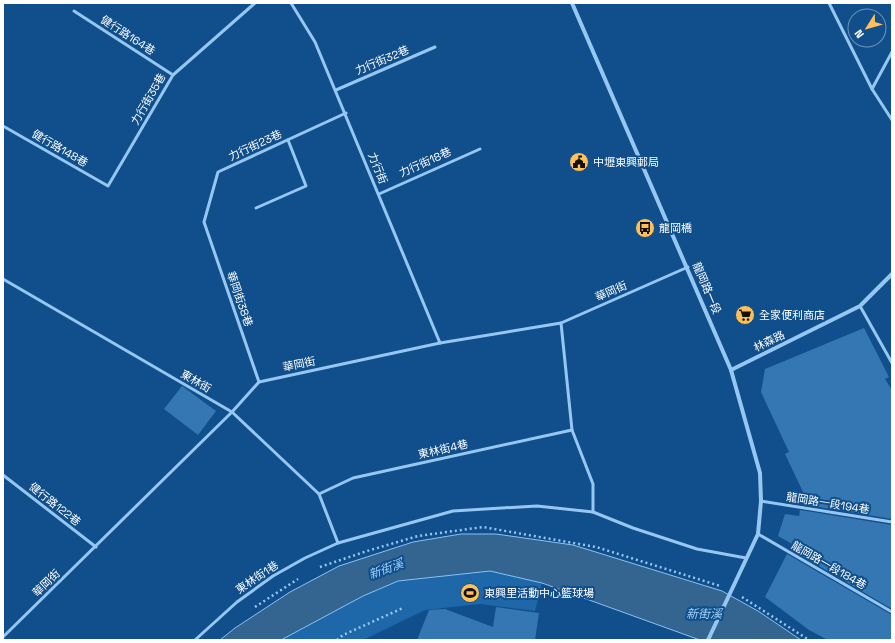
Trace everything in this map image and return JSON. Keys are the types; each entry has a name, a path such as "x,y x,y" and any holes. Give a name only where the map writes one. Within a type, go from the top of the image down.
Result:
{"street":[{"name":"龍岡路一段","path":"572,3 688,267 731,370 760,473 761,501 758,534 731,590"},
{"name":"林森路","path":"731,370 860,306 892,274"},
{"path":"708,640 731,590"}],"lane":[{"name":"力行街35巷","path":"108,186 173,74 255,3"},
{"name":"力行街","path":"291,3 315,42 346,113 440,343"},
{"path":"829,3 872,89 892,120"},
{"name":"健行路164巷","path":"74,11 173,74"},
{"name":"力行街32巷","path":"336,90 436,47"},
{"path":"872,89 892,52"},
{"name":"力行街23巷","path":"204,222 218,172 346,113"},
{"name":"健行路148巷","path":"3,126 108,186"},
{"path":"256,208 306,186 288,140"},
{"name":"力行街18巷","path":"379,194 480,149"},
{"name":"華岡街38巷","path":"204,222 259,382"},
{"name":"華岡街","path":"3,636 96,547 232,412 259,382 440,343 561,323 688,267"},
{"name":"東林街","path":"3,279 232,412 319,494 338,543"},
{"path":"860,306 892,363"},
{"path":"561,323 572,430 593,484 593,512"},
{"name":"東林街4巷","path":"319,494 353,478 572,430"},
{"name":"健行路122巷","path":"3,475 96,547"},
{"name":"龍岡路一段194巷","path":"761,501 892,522"},
{"name":"東林街1巷","path":"195,640 237,602 273,576 305,558 338,543 453,511 537,506 593,512 633,528 697,549 746,558"},
{"name":"龍岡路一段184巷","path":"758,534 892,612"}],"path":[{"path":"318,568 367,551 418,536 483,527 596,547 702,579 731,590 808,640"},
{"path":"253,608 304,575"},
{"path":"337,640 343,635 403,608"}],"shaded area":[{"path":"490,571 542,583 535,611 480,604 425,610 363,640 255,640 398,581"}],"water":[{"name":"新街溪","path":"461,534 496,534 573,545 722,591 758,611 801,640 700,640 542,583 490,571 398,581 363,596 281,640 220,640 235,628 290,592 339,566 413,542"}],"building":[{"path":"864,328 889,377 885,379 892,390 892,519 801,504 804,494 785,454 789,452 761,392 765,369"},
{"path":"182,386 216,411 198,435 164,409"},
{"path":"800,510 892,525 892,609 790,549 792,544 778,536 785,514 799,516"},
{"path":"787,554 892,615 892,640 828,640 809,630 765,597"},
{"path":"496,607 539,613 535,640 417,640 429,610 445,609 493,627"}],"place":[{"name":"中壢東興郵局","path":"579,162"},
{"name":"龍岡橋","path":"645,228"},
{"name":"全家便利商店","path":"745,315"},
{"name":"東興里活動中心籃球場","path":"470,593"}]}
